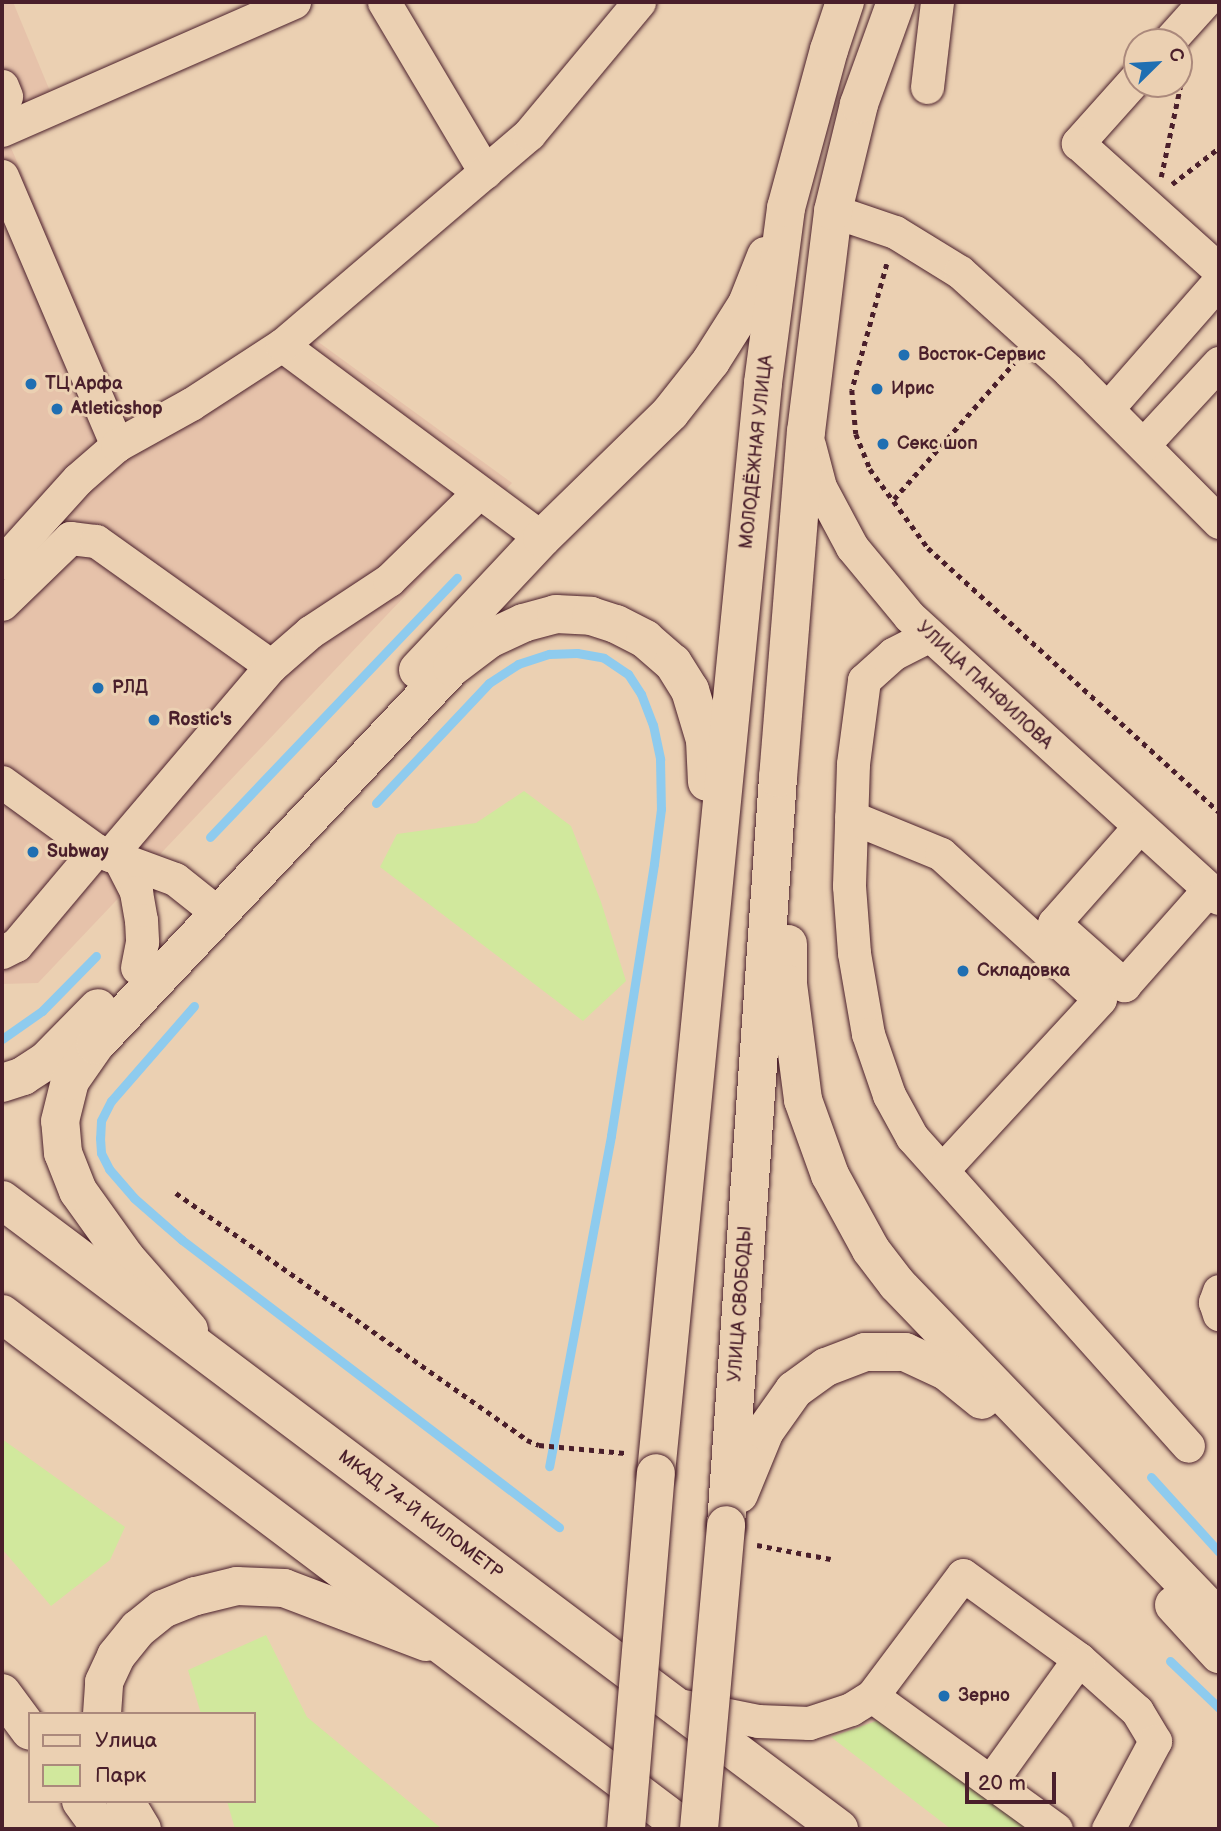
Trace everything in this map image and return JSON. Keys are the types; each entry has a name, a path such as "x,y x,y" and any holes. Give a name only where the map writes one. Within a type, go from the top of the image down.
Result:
{"main road":[{"name":"МОЛОДЁЖНАЯ УЛИЦА","path":"712,911 763,383 786,208 829,50 845,2"},
{"path":"896,2 859,104 833,211 806,432 778,778 788,864 788,984 803,1100 830,1175 871,1250 897,1284 1219,1619"},
{"path":"216,1361 126,1258 78,1191 63,1153 60,1121 70,1082 95,1045 210,906 542,538 670,413 711,361 747,304 786,208"},
{"path":"2,1083 23,1076 46,1061 136,968 210,906 452,667 489,639 523,623 556,614 591,616 616,624 645,639 673,663 690,690 705,740 712,911 644,1463 626,1829"},
{"name":"УЛИЦА СВОБОДЫ","path":"699,1829 741,1535 778,778"},
{"name":"МКАД, 74-Й КИЛОМЕТР","path":"2,1200 839,1829"},
{"path":"2,1314 686,1829"},
{"path":"741,1535 765,1431 794,1390 826,1367 864,1352 905,1352 946,1371 990,1407 1219,1654"},
{"path":"102,1712 104,1682 116,1656 138,1629 163,1609 196,1596 237,1586 284,1588 358,1613 451,1652"},
{"path":"2,1693 28,1728"},
{"path":"82,1803 101,1829"},
{"path":"126,1803 142,1829"}],"street":[{"path":"2,130 294,2"},
{"path":"384,2 485,172"},
{"path":"4,554 78,479 117,445 191,404 282,345 529,134 639,2"},
{"path":"926,87 937,2"},
{"path":"1190,28 1204,2"},
{"path":"1123,93 1078,143 1152,200 1219,270"},
{"path":"2,176 117,445"},
{"path":"833,211 895,232 960,272 1107,409 1219,522"},
{"path":"1107,409 1219,281"},
{"path":"282,345 542,538"},
{"path":"1143,445 1219,363"},
{"name":"УЛИЦА ПАНФИЛОВА","path":"806,432 820,486 852,547 928,636 1214,893"},
{"path":"2,952 16,945 108,854 271,666 310,632 389,580 478,492"},
{"path":"2,604 69,538 96,541 271,666"},
{"path":"928,636 893,654 864,680 853,764 849,886 854,953 868,1034 889,1095 912,1137 1188,1446"},
{"path":"2,782 108,854 175,879 210,906"},
{"path":"851,817 941,854 1100,999 942,1170"},
{"path":"1139,827 1054,923 1124,985 1214,893"},
{"path":"108,854 136,892 142,942 136,968"},
{"path":"1219,1291 1215,1302 1219,1314"},
{"path":"673,1704 758,1721 809,1723 851,1709 872,1696 963,1574 1079,1660 1137,1711 1155,1741 1108,1829"},
{"path":"991,1781 1079,1660"},
{"path":"872,1696 956,1760 991,1781 1056,1829"}],"path":[{"path":"1152,200 1169,98"},
{"path":"1152,200 1219,148"},
{"path":"889,256 852,390 856,434 870,470 928,548 1219,812"},
{"path":"894,499 1020,356"},
{"path":"176,1193 527,1440 539,1445 644,1463"},
{"path":"741,1535 831,1559"}],"shaded area":[{"path":"2,2 13,2 52,96 2,118"},
{"path":"2,127 133,430 295,325 512,483 38,983 2,984"}],"green space":[{"path":"524,791 571,826 601,902 626,981 583,1021 380,867 397,834 476,823"},
{"path":"2,1439 125,1527 110,1560 51,1606 2,1549"},
{"path":"266,1635 307,1717 442,1829 235,1829 228,1803 256,1803 256,1712 200,1712 188,1670"},
{"path":"879,1720 1044,1829 951,1829 831,1737"}],"waterway":[{"path":"210,837 457,578"},
{"path":"376,803 489,683 518,664 549,654 577,653 604,658 628,674 641,694 653,725 660,759 661,809 654,864 611,1136 549,1466"},
{"path":"2,1039 42,1011 96,956"},
{"path":"194,1006 111,1101 101,1121 100,1138 101,1153 109,1169 134,1198 182,1240 559,1527"},
{"path":"1151,1477 1219,1552"},
{"path":"1170,1661 1219,1708"}],"place":[{"name":"Восток-Сервис","path":"904,355"},
{"name":"ТЦ Арфа","path":"31,384"},
{"name":"Ирис","path":"877,389"},
{"name":"Atleticshop","path":"57,409"},
{"name":"Секс шоп","path":"883,444"},
{"name":"РЛД","path":"98,688"},
{"name":"Rostic's","path":"154,720"},
{"name":"Subway","path":"33,852"},
{"name":"Складовка","path":"963,971"},
{"name":"Зерно","path":"944,1696"}]}
